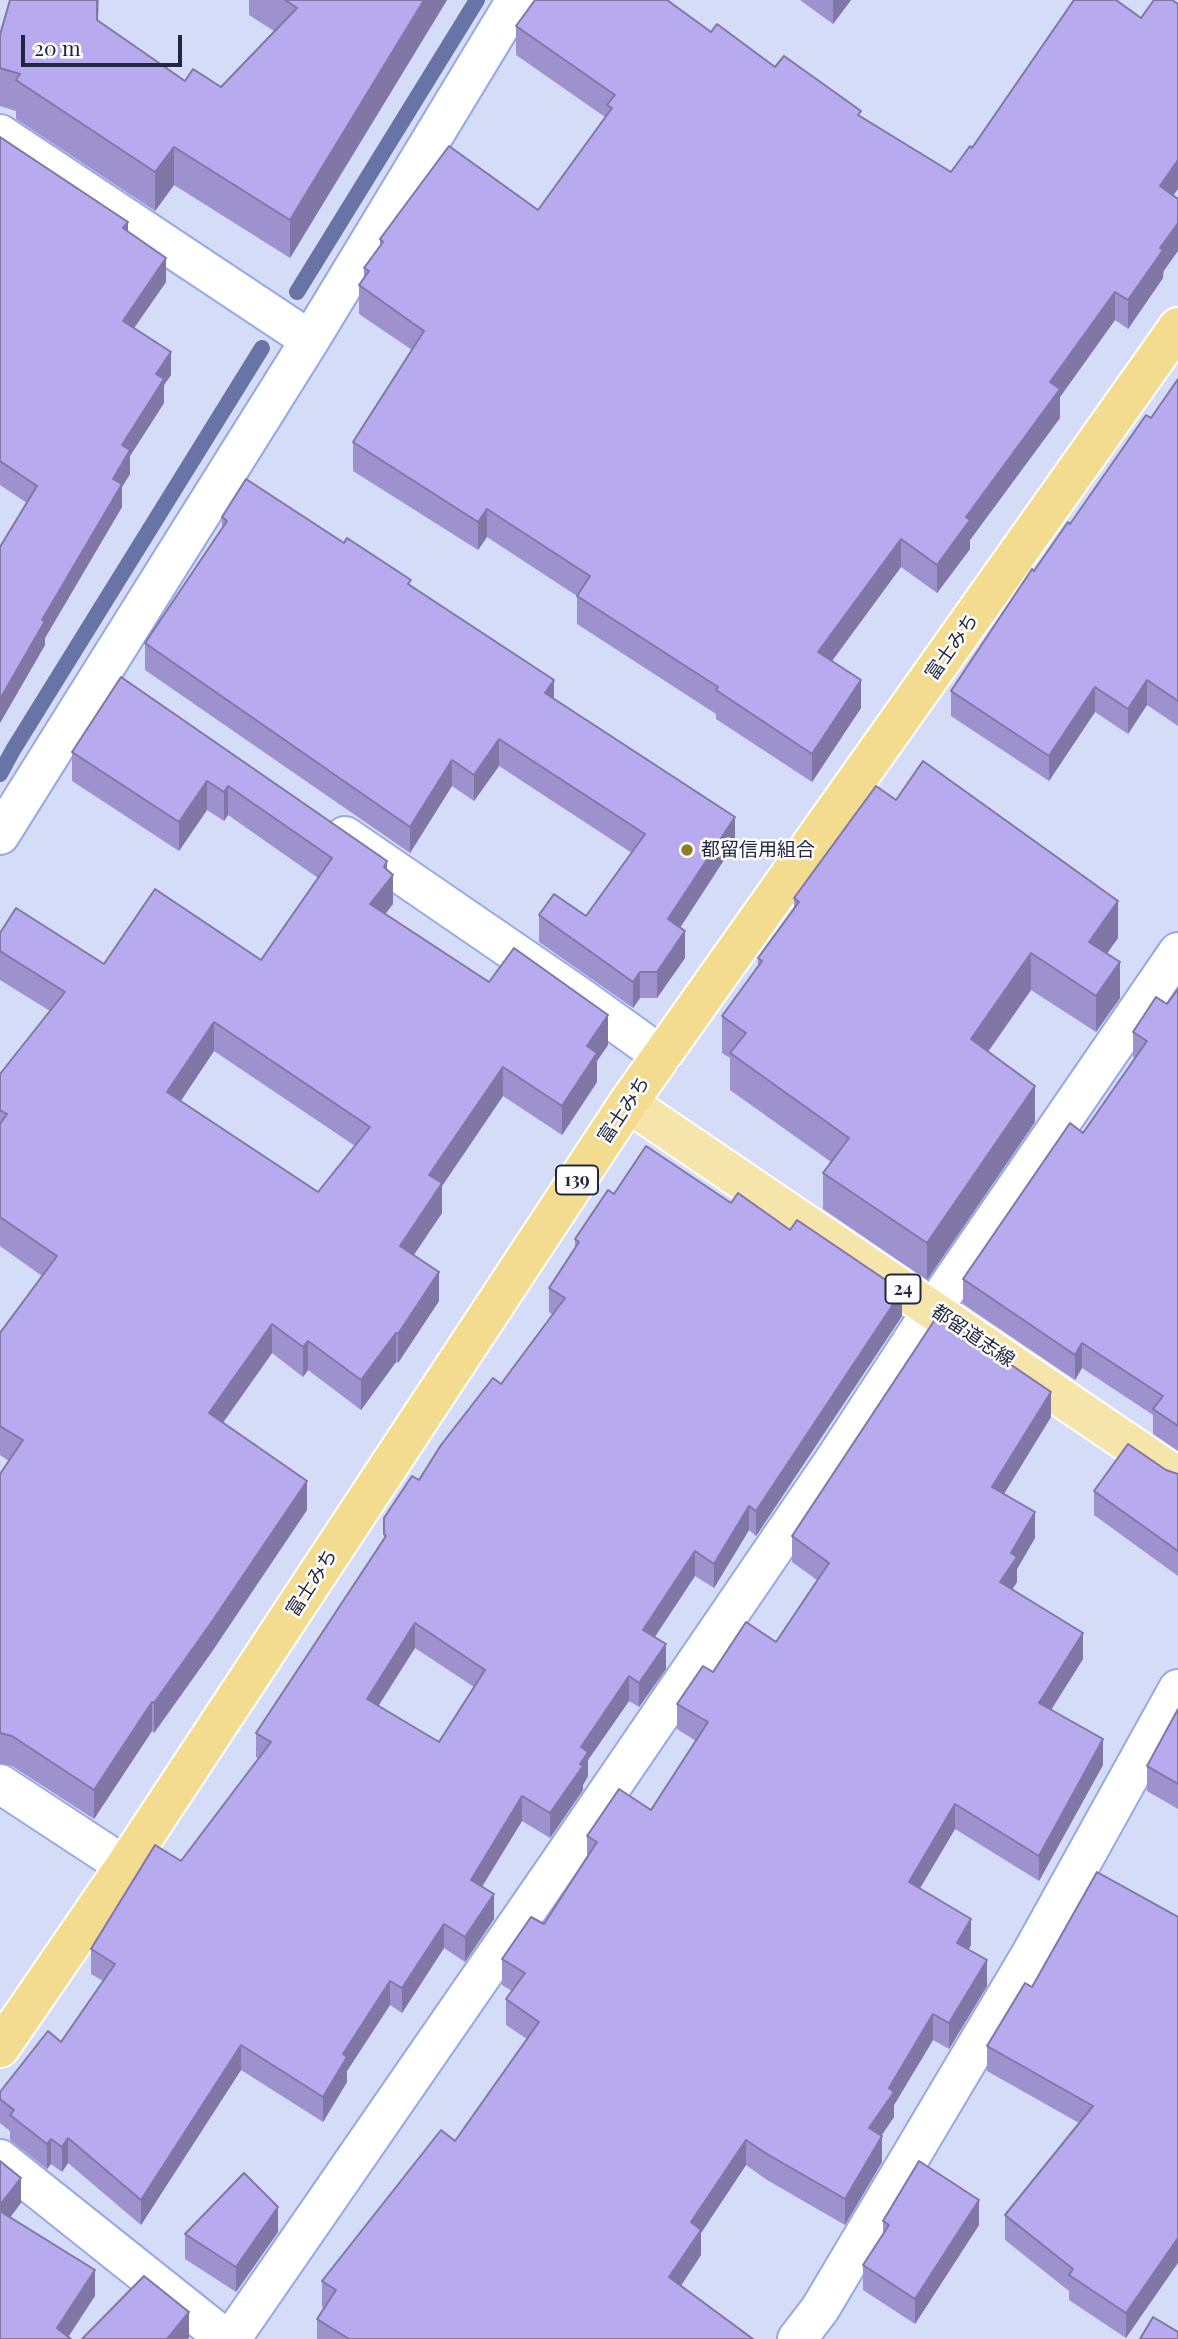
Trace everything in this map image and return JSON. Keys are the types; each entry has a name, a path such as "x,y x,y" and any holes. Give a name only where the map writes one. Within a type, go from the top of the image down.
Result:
{"highway":[{"name":"富士みち","path":"0,2048 125,1866 628,1103 1178,327"}],"main road":[{"name":"都留道志線","path":"628,1103 1178,1477"}],"street":[{"path":"0,835 310,340 516,0"},
{"path":"0,134 310,340"},
{"path":"104,668 138,692"},
{"path":"319,818 662,1056"},
{"path":"0,2159 229,2339 817,1485 933,1309 1178,952"},
{"path":"797,2339 828,2297 1031,1954 1178,1689"},
{"path":"0,1784 125,1866"}],"building":[{"path":"10,0 97,0 97,20 185,81 193,69 221,87 297,8 285,0 424,0 290,220 174,147 155,172 16,80 20,74 0,68 0,35"},
{"path":"535,0 667,0 711,32 717,24 775,67 784,56 861,111 858,115 951,172 970,146 972,148 1074,0 1116,0 1141,18 1154,0 1172,0 1178,4 1178,160 1160,186 1178,199 1178,223 1160,248 1163,250 1128,300 1115,292 1050,382 1060,389 966,517 970,520 937,565 901,539 818,652 861,680 812,754 716,690 718,687 577,596 590,576 487,509 478,522 353,442 424,331 359,285 369,271 364,268 383,242 380,239 449,146 538,210 612,108 607,105 615,95 516,26"},
{"path":"0,137 128,222 123,228 166,258 123,321 171,352 156,374 164,379 122,445 130,450 113,479 122,484 42,620 45,621 0,699 0,547 37,486 0,461"},
{"path":"1178,379 1178,701 1147,680 1128,709 1095,687 1049,756 951,691 1032,569 1034,571 1068,522 1070,524 1146,415 1151,418"},
{"path":"246,479 344,543 347,538 411,580 408,584 554,680 545,693 735,817 668,919 685,931 657,972 640,972 633,982 539,915 554,894 586,916 645,834 499,739 474,775 452,760 410,827 145,643 227,521 222,517"},
{"path":"121,677 387,861 384,867 393,875 370,904 489,982 514,948 608,1015 587,1046 597,1053 562,1106 503,1067 429,1175 442,1183 400,1246 439,1272 398,1334 396,1333 361,1380 308,1341 303,1347 272,1324 209,1413 307,1481 211,1623 154,1703 152,1702 94,1790 12,1736 0,1733 0,1474 23,1440 0,1426 0,1333 57,1256 0,1217 0,1124 7,1114 0,1110 0,1074 65,992 0,951 0,933 16,908 104,964 155,889 261,960 332,858 228,786 224,792 207,781 179,822 72,752","holes":["214,1022 370,1127 318,1192 167,1092"]},
{"path":"923,761 1118,901 1089,942 1120,962 1096,996 1031,953 971,1039 1035,1086 927,1243 823,1173 849,1138 730,1053 746,1033 722,1016 762,961 758,958 799,902 794,898 876,786 896,800"},
{"path":"1178,989 1178,1426 1153,1409 1163,1396 1082,1343 1075,1355 963,1279 1070,1123 1083,1133 1147,1041 1133,1032 1156,997 1167,1004"},
{"path":"646,1146 731,1203 738,1193 790,1230 797,1220 902,1291 756,1511 749,1506 714,1564 695,1551 643,1630 666,1644 639,1683 629,1676 581,1747 588,1752 580,1764 583,1766 550,1813 522,1796 471,1880 494,1894 465,1937 444,1924 402,1988 390,1981 343,2054 347,2057 323,2097 241,2045 141,2200 68,2138 62,2147 51,2139 47,2144 10,2115 14,2110 0,2099 0,2092 48,2031 61,2042 115,1964 91,1949 155,1845 181,1861 271,1742 256,1733 386,1536 384,1518 412,1476 419,1480 441,1445 493,1378 501,1384 565,1298 549,1288 579,1242 575,1239 608,1190 614,1194","holes":["415,1623 485,1670 439,1742 367,1699"]},
{"path":"938,1315 1051,1392 992,1487 1035,1512 1011,1553 1017,1557 1000,1582 1083,1633 1039,1703 1103,1739 1039,1856 955,1804 909,1882 971,1919 957,1943 987,1960 949,2023 933,2014 889,2088 894,2092 869,2128 882,2136 845,2199 746,2140 691,2222 701,2230 669,2277 753,2339 349,2339 317,2319 336,2290 322,2281 441,2130 455,2141 539,2022 506,1999 525,1973 502,1959 531,1917 544,1924 597,1842 587,1836 619,1789 651,1810 708,1722 677,1704 703,1666 713,1672 746,1622 776,1642 829,1563 792,1536"},
{"path":"1128,1444 1166,1470 1178,1474 1178,1551 1094,1491"},
{"path":"1178,1709 1178,1784 1147,1766"},
{"path":"1097,1872 1178,1917 1178,2238 1126,2313 1069,2275 1073,2269 1005,2215 1093,2106 987,2046 1025,1983 1032,1987"},
{"path":"0,2161 21,2178 0,2205"},
{"path":"919,2161 979,2200 915,2299 863,2265 889,2225 883,2221"},
{"path":"244,2173 278,2207 236,2267 185,2234"},
{"path":"0,2211 95,2270 57,2328 71,2339 0,2339"},
{"path":"144,2276 189,2312 167,2339 82,2339"},
{"path":"1153,2317 1178,2332 1178,2339 1140,2339"}],"waterway":[{"path":"297,292 477,0"},
{"path":"0,774 262,348"}],"place":[{"name":"都留信用組合","path":"687,850"}]}
